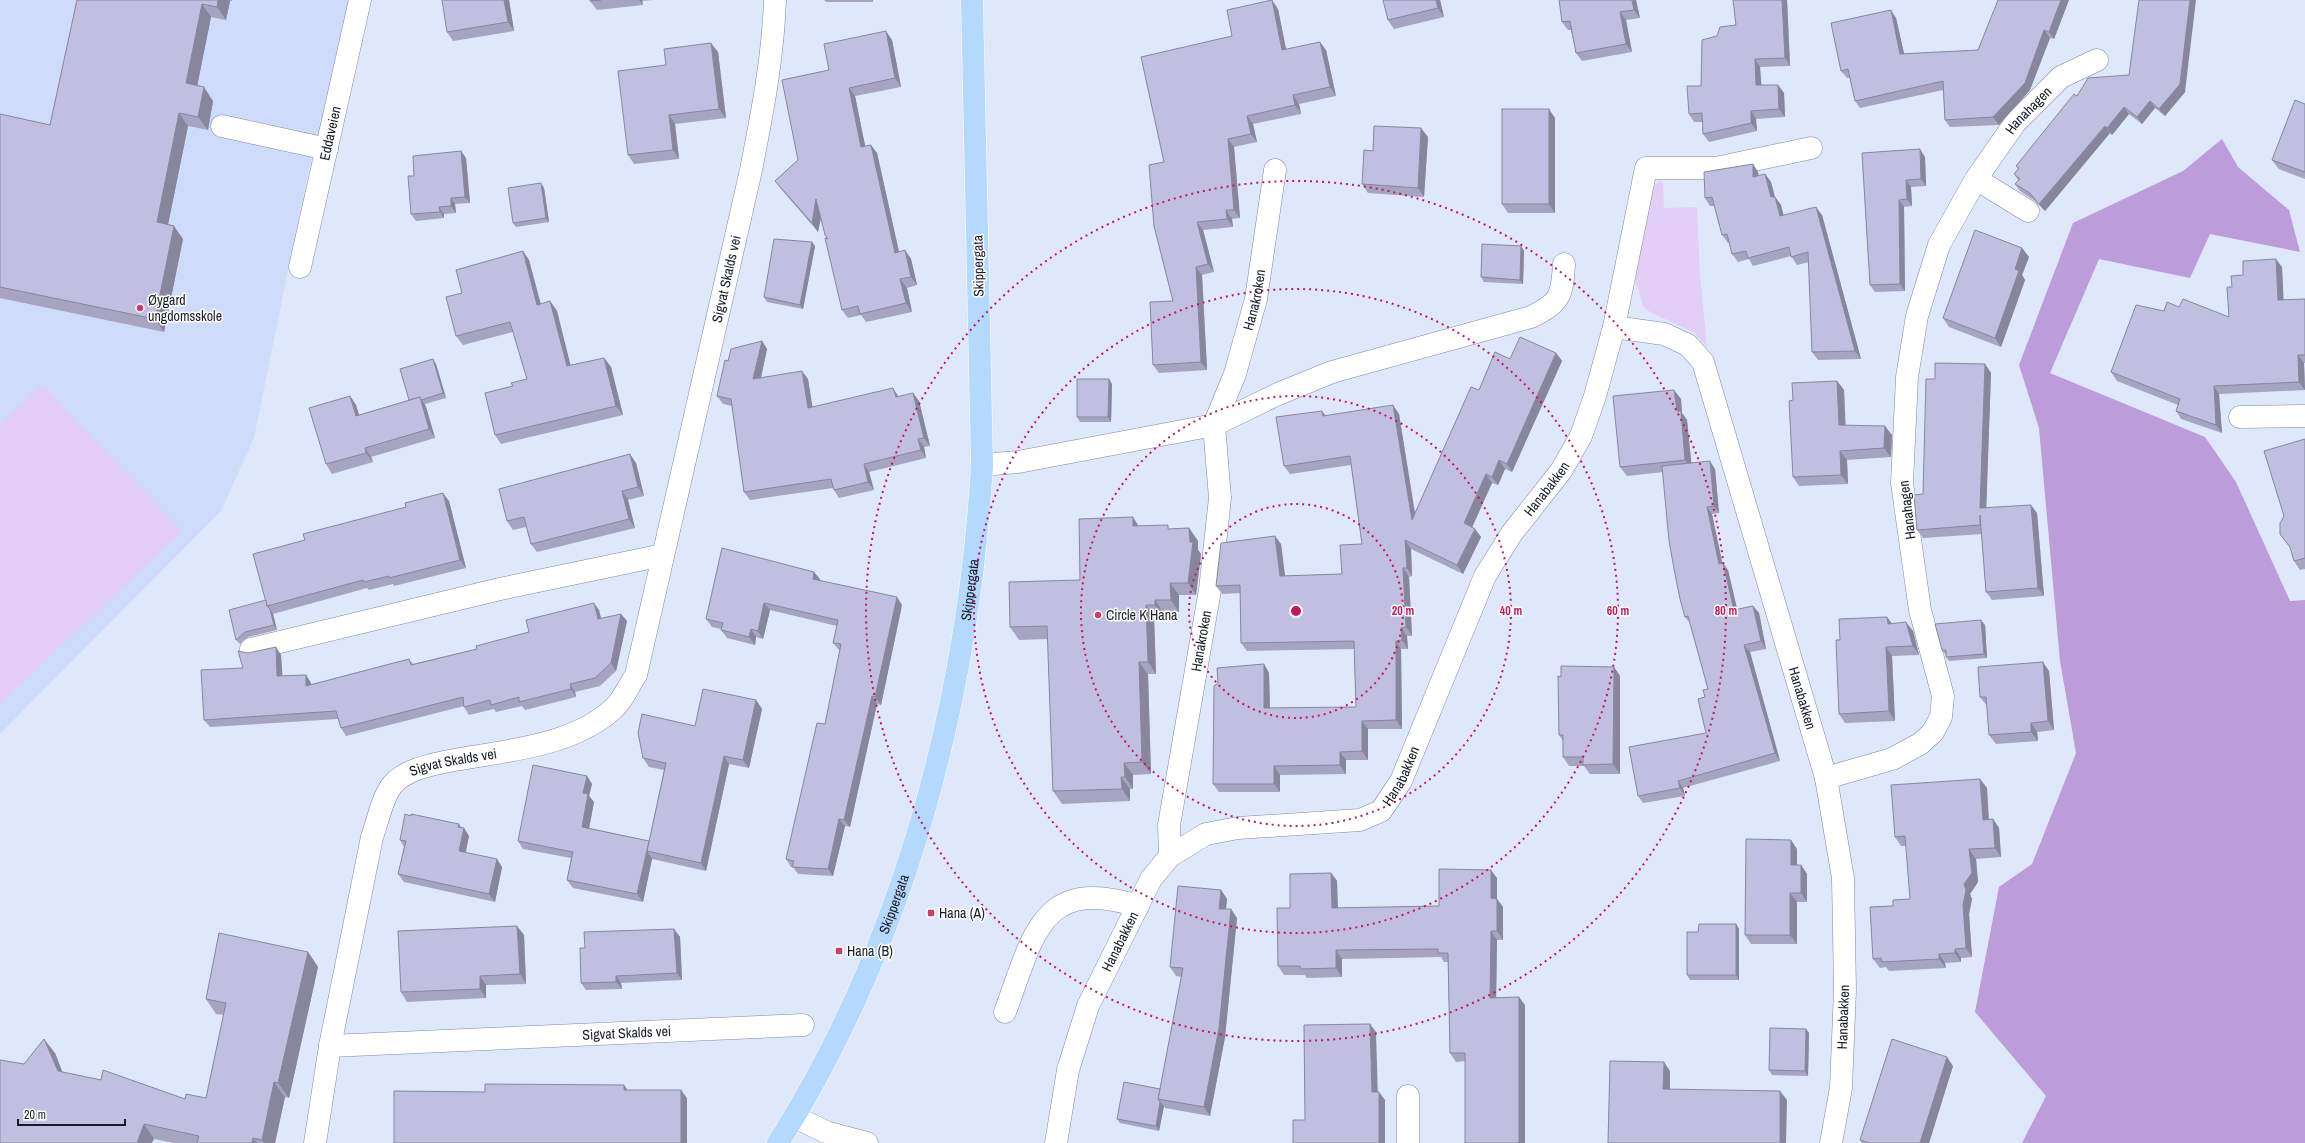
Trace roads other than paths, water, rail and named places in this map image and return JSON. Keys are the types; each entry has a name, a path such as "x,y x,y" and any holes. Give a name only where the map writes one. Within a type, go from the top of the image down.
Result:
{"main road":[{"name":"Skippergata","path":"778,1143 795,1117 830,1051 866,975 902,881 933,785 959,663 979,512 982,465 972,0"}],"street":[{"name":"Eddaveien","path":"300,267 360,0"},
{"name":"Sigvat Skalds vei","path":"315,1143 330,1046 372,838 383,804 393,784 405,774 430,765 560,740 589,726 615,707 636,675 751,170 767,87 774,32 775,0"},
{"name":"Hanahagen","path":"1826,778 1892,759 1920,744 1933,732 1941,717 1943,696 1920,610 1902,483 1907,377 1917,316 1939,245 1976,179 2015,123 2061,76 2097,60"},
{"path":"222,126 327,149"},
{"name":"Hanabakken","path":"1056,1143 1068,1070 1088,1006 1151,879 1170,856 1206,834 1238,828 1360,820 1381,811 1401,781 1485,576 1512,533 1561,471 1581,436 1595,396 1614,327 1646,168 1716,168 1811,148"},
{"name":"Hanakroken","path":"1170,856 1169,825 1210,590 1220,498 1214,425 1236,374 1256,300 1275,170"},
{"path":"1976,179 2028,211"},
{"path":"982,465 1018,462 1214,425 1278,394 1332,372 1531,317 1547,309 1559,297 1562,290 1564,264"},
{"name":"Hanabakken","path":"1614,327 1664,334 1688,345 1703,362 1826,778 1843,878 1845,982 1841,1088 1831,1143"},
{"path":"2240,417 2305,416"},
{"path":"251,649 500,589 663,555"},
{"path":"1005,1012 1035,934 1044,918 1061,906 1082,897 1116,899 1138,906"},
{"name":"Sigvat Skalds vei","path":"330,1046 803,1025"},
{"path":"1408,1096 1408,1143"},
{"path":"795,1117 826,1132 867,1143"}],"place":[{"name":"Øygard ungdomsskole","path":"140,308"},
{"name":"Circle K Hana","path":"1098,615"},
{"name":"Hana (A)","path":"931,913"},
{"name":"Hana (B)","path":"839,951"}]}
